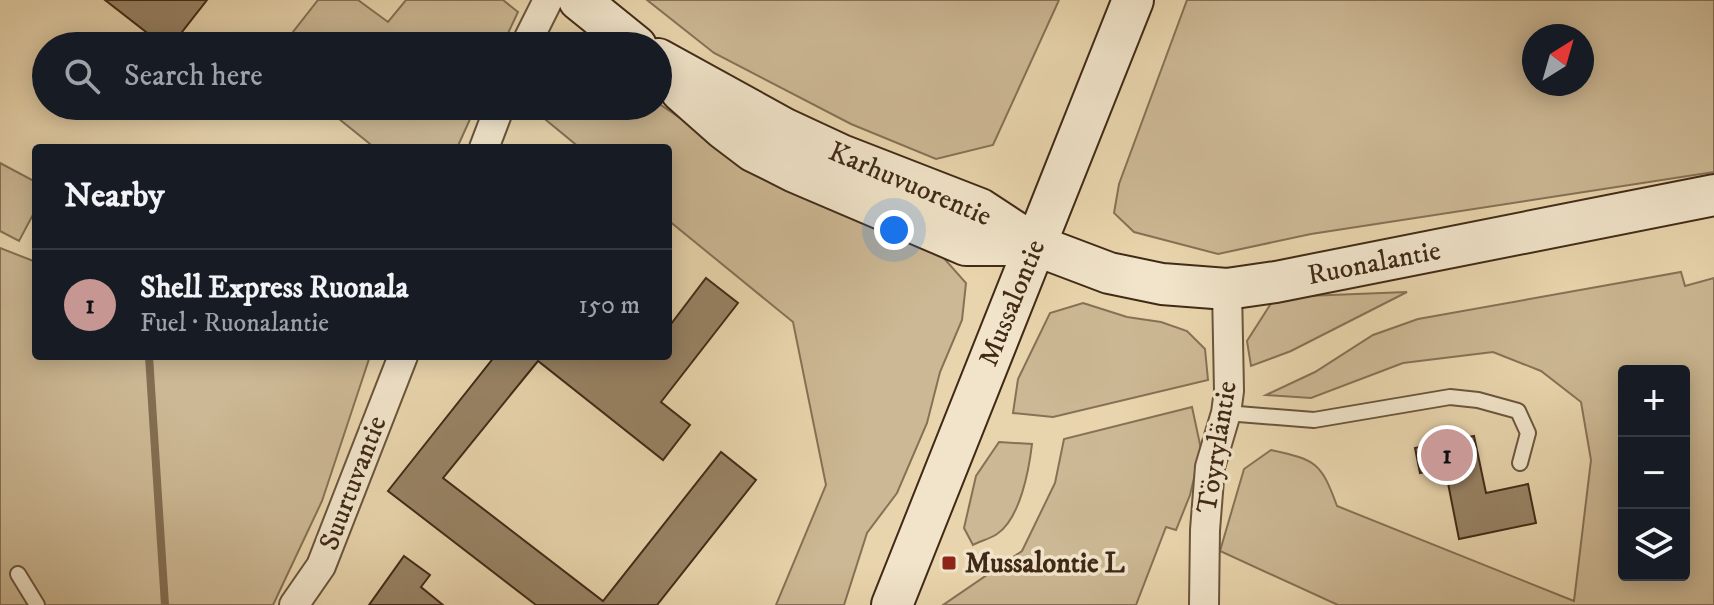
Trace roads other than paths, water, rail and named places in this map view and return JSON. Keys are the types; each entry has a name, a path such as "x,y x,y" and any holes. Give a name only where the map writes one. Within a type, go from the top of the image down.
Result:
{"street":[{"path":"532,32 548,0"},
{"path":"579,0 619,32"},
{"name":"Mussalontie","path":"892,605 1133,0"},
{"name":"Karhuvuorentie","path":"672,67 785,129 841,155 980,209 1035,245"},
{"name":"Karhuvuorentie","path":"672,81 753,151 795,172 966,245 1035,245"},
{"path":"486,144 495,120"},
{"name":"Ruonalantie","path":"1035,245 1122,276 1162,284 1227,289 1714,195"},
{"name":"Töyryläntie","path":"1204,605 1210,467 1226,413 1229,391 1227,289"},
{"name":"Suurtuvantie","path":"294,605 321,566 401,360"}],"lane":[{"path":"1226,413 1314,420 1450,397 1478,400 1518,411 1528,433 1520,463"},
{"path":"18,574 37,605"}],"waterway":[{"path":"149,360 165,605"}],"place":[{"name":"Shell Express Ruonala","path":"1447,455"},
{"name":"Mussalontie L","path":"949,563"}]}
